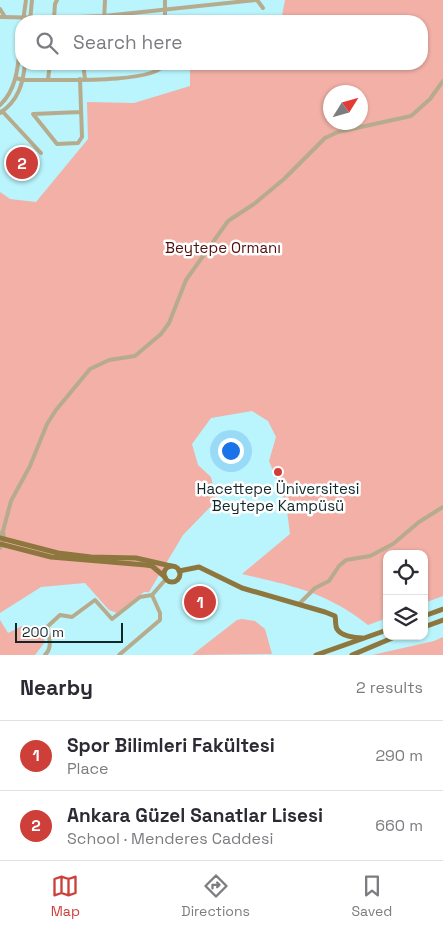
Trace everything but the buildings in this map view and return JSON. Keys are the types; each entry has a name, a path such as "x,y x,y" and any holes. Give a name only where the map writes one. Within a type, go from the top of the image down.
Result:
{"main road":[{"path":"1,540 58,553 90,557 136,558 171,566 179,571 199,568 242,588 300,603 335,616 336,629 353,637 362,638"},
{"path":"1,540 51,557 152,566 165,578 175,582 179,578 179,571"},
{"path":"165,578 166,569 171,566"},
{"path":"428,615 443,609"},
{"path":"428,626 443,620"},
{"path":"316,655 383,631"},
{"path":"352,655 388,640"}],"street":[{"path":"24,15 26,0"},
{"path":"30,15 32,0"},
{"path":"54,15 54,4 57,0"},
{"path":"104,15 105,0"},
{"path":"164,15 165,0"},
{"path":"114,15 219,2 256,0 263,8"},
{"path":"0,9 2,17 15,18"},
{"path":"0,105 11,92 17,70"},
{"path":"24,70 23,80 15,98 1,112 41,152"},
{"path":"48,79 49,70"},
{"path":"81,112 33,114 54,141 60,145 78,144 81,140 83,70"},
{"path":"16,78 23,80 136,78 160,70"},
{"path":"1,540 11,501 30,466 47,424 56,410 90,370 109,360 135,356 161,334 169,323 186,280 228,222 284,180 325,138 338,132 357,130 411,116 430,100 443,81"},
{"path":"300,603 316,588 329,581 339,566 346,560 370,556 393,544 418,522 443,507"},
{"path":"45,655 50,644 46,627 60,615 72,617 95,600 112,619 140,596 152,595 165,578"},
{"path":"119,655 160,620 160,613 152,595"}],"green space":[{"name":"Beytepe Ormanı","path":"285,0 443,0 443,596 428,602 428,550 383,550 383,619 368,625 338,605 323,598 293,587 242,574 290,534 286,503 269,461 276,437 268,421 252,411 211,418 192,444 198,465 211,477 216,501 183,535 149,592 144,592 117,613 109,610 85,583 41,587 0,613 0,192 10,199 36,202 88,139 87,102 134,103 190,86 190,70 428,70 428,15 282,15"},
{"path":"0,620 8,633 22,626 42,634 45,642 35,655 0,655"},
{"path":"237,620 255,621 265,629 272,654 192,655"},
{"path":"443,637 443,655 372,655 434,641"}],"place":[{"name":"Ankara Güzel Sanatlar Lisesi","path":"22,163"},
{"name":"Hacettepe Üniversitesi Beytepe Kampüsü","path":"278,472"},
{"name":"Spor Bilimleri Fakültesi","path":"200,602"}]}
